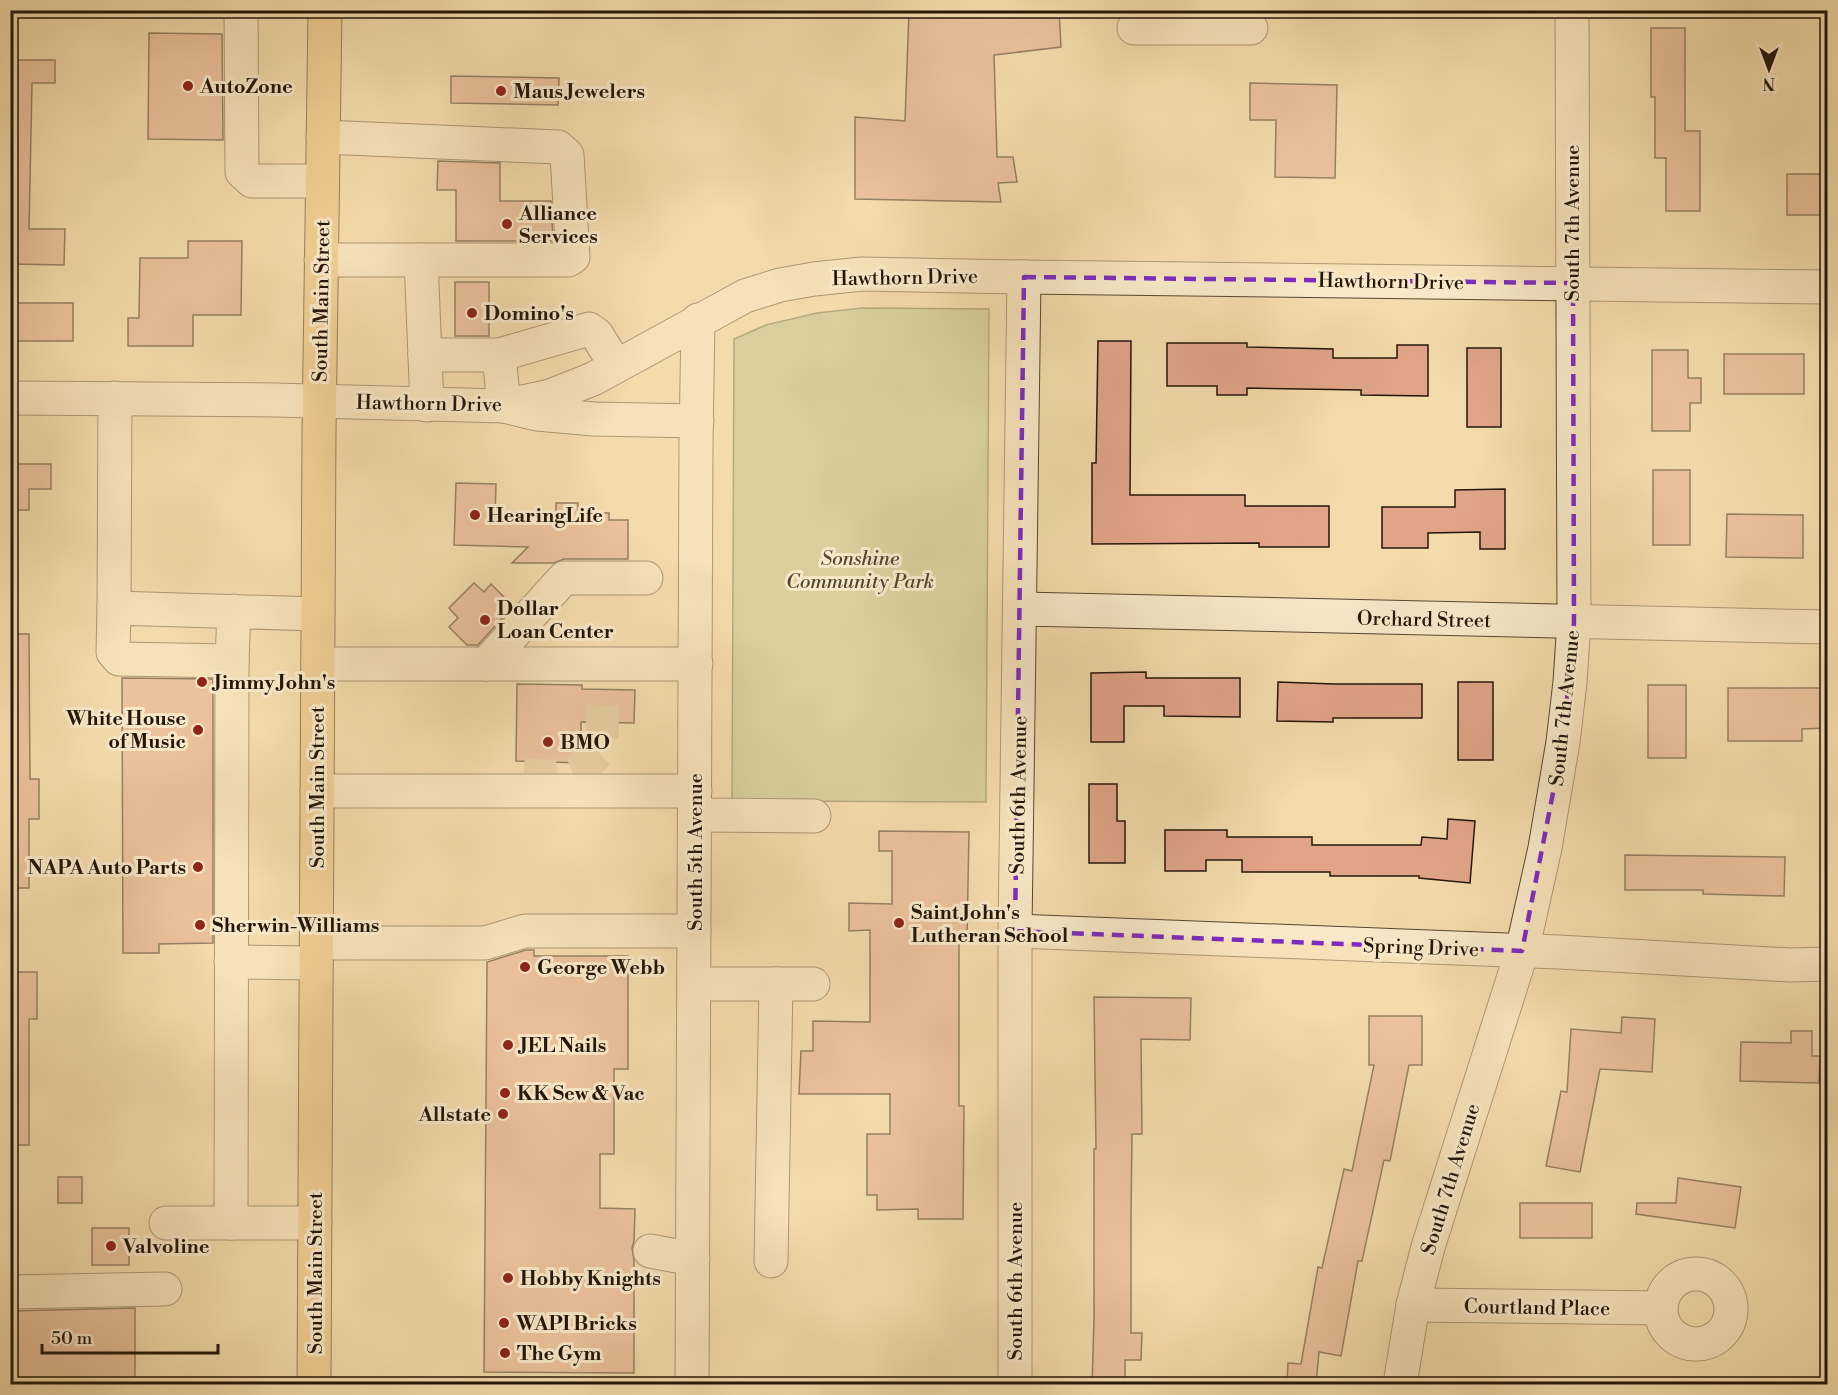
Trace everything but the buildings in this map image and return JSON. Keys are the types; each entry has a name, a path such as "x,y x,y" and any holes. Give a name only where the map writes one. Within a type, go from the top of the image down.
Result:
{"main road":[{"name":"South Main Street","path":"315,1384 319,401 325,10"}],"street":[{"path":"241,10 242,172 252,181 322,181"},
{"name":"South 7th Avenue","path":"1400,1384 1413,1305 1445,1189 1522,951 1545,848 1563,742 1574,622 1572,10"},
{"path":"1134,28 1251,28"},
{"path":"321,260 568,260 573,257 567,155 558,147 323,136"},
{"path":"421,260 427,405"},
{"name":"Hawthorn Drive","path":"10,398 504,405 550,396 593,379 745,296 780,285 862,274 1024,278 1827,287"},
{"name":"South 6th Avenue","path":"1015,1384 1015,932 1024,278"},
{"name":"South 5th Avenue","path":"692,1384 698,320"},
{"path":"425,355 499,355 589,329 597,335 616,366"},
{"path":"499,355 504,405 537,414 583,418 697,421"},
{"path":"116,398 113,652 119,659 232,661"},
{"path":"486,664 564,579 646,579"},
{"path":"114,608 318,614"},
{"name":"Orchard Street","path":"1021,609 1827,627"},
{"path":"231,1223 234,611"},
{"path":"318,664 486,664 603,677 696,664"},
{"path":"317,791 695,803 814,816"},
{"path":"231,962 317,953 485,943 525,931 694,931"},
{"name":"Spring Drive","path":"1015,932 1522,951 1790,965 1827,964"},
{"path":"694,984 813,984"},
{"path":"771,1261 776,984"},
{"path":"166,1223 315,1223"},
{"path":"650,1251 693,1259"},
{"path":"10,1292 165,1289"},
{"name":"Courtland Place","path":"1413,1305 1661,1308"}],"highlighted area":[{"path":"1024,277 1573,283 1574,622 1563,742 1522,951 1015,931"}],"green space":[{"name":"Sonshine Community Park","path":"862,308 989,309 986,802 732,801 734,339 766,325 817,313"}],"tunnel":[{"path":"524,775 567,774 582,767 602,750 603,690"}],"place":[{"name":"AutoZone","path":"188,86"},
{"name":"Maus Jewelers","path":"501,91"},
{"name":"Alliance Services","path":"507,224"},
{"name":"Domino's","path":"472,313"},
{"name":"HearingLife","path":"475,515"},
{"name":"Dollar Loan Center","path":"485,620"},
{"name":"Jimmy John's","path":"202,682"},
{"name":"White House of Music","path":"198,730"},
{"name":"BMO","path":"548,742"},
{"name":"NAPA Auto Parts","path":"198,867"},
{"name":"Saint John's Lutheran School","path":"899,923"},
{"name":"Sherwin-Williams","path":"200,925"},
{"name":"George Webb","path":"525,967"},
{"name":"JEL Nails","path":"508,1045"},
{"name":"KK Sew & Vac","path":"505,1093"},
{"name":"Allstate","path":"503,1114"},
{"name":"Valvoline","path":"111,1246"},
{"name":"Hobby Knights","path":"508,1278"},
{"name":"WAPI Bricks","path":"504,1323"},
{"name":"The Gym","path":"505,1353"}]}
